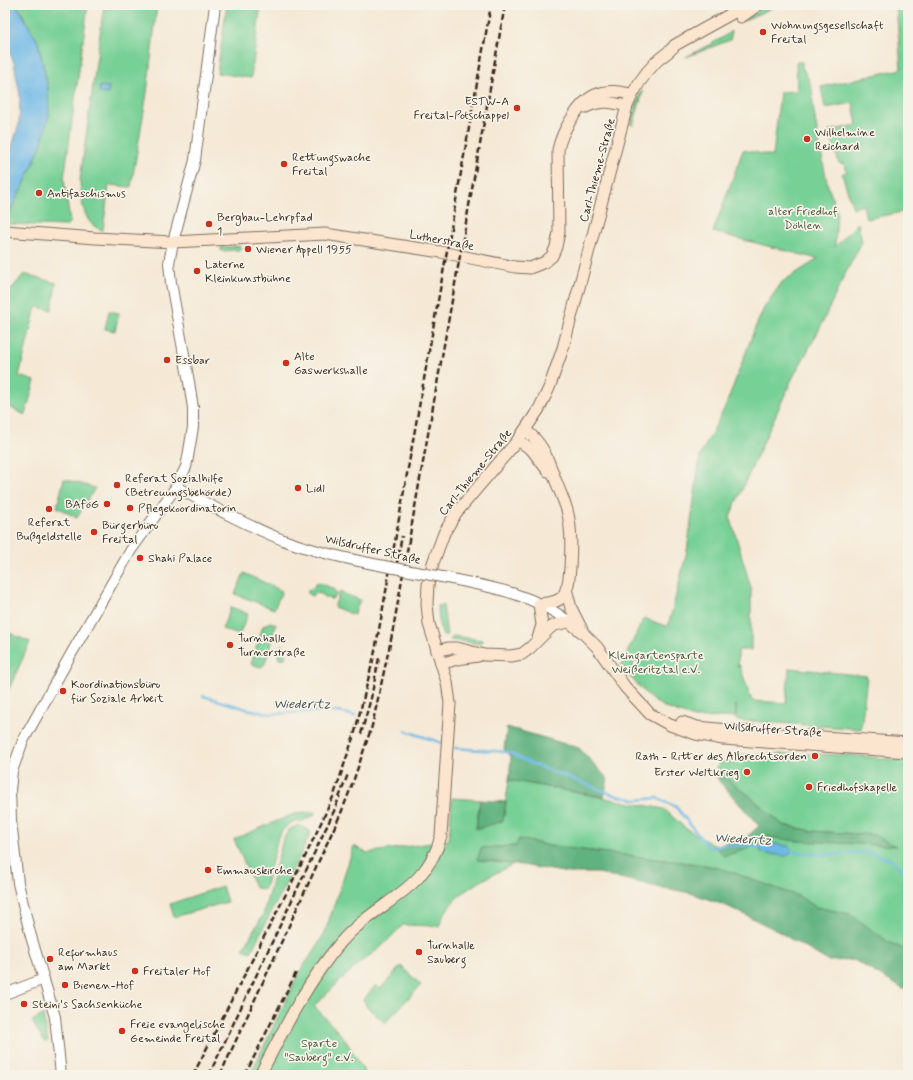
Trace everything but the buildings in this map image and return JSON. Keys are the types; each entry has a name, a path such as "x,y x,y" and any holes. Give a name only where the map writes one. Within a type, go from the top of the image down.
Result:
{"main road":[{"path":"632,95 642,78 675,45 746,5"},
{"path":"671,50 678,50 732,22 758,5"},
{"name":"Lutherstraße","path":"5,231 172,242 325,234 441,252 515,267 530,268 545,262 552,256 556,247 559,232 558,150 560,140 569,122 594,96 617,92 632,95"},
{"name":"Carl-Thieme-Straße","path":"260,1075 292,1012 340,943 357,925 415,882 424,872 438,848 441,836 450,703 447,682 429,624 427,604 428,585 438,546 456,513 526,430 539,409 549,388 563,348 627,106 632,95"},
{"name":"Lutherstraße","path":"578,111 596,103 610,102 627,106"},
{"name":"Wilsdruffer Straße","path":"526,430 535,437 540,444 550,464 568,512 571,541 570,571 566,589 571,608 583,633"},
{"name":"Wilsdruffer Straße","path":"518,440 529,447 557,484"},
{"path":"537,641 542,625 539,604 558,600 564,595 566,589"},
{"path":"441,664 457,659 484,655 511,656 522,654 550,628 555,625 569,622"},
{"name":"Wilsdruffer Straße","path":"569,622 583,633 597,648 625,687 650,714 670,725 696,734 722,738 908,752"},
{"path":"437,651 448,648 456,648 484,655"},
{"name":"Wilsdruffer Straße","path":"645,707 673,720 697,727 739,732 908,743"}],"street":[{"path":"60,1073 55,1017 20,897 10,801 11,780 14,765 23,741 124,561 138,538 176,487 186,467 192,442 194,417 189,382 170,283 170,263 172,242 194,160 215,5"},
{"name":"Wilsdruffer Straße","path":"176,487 244,523 284,540 355,560 506,591 550,609 569,622"},
{"path":"5,994 44,979"}],"green space":[{"path":"17,5 88,5 64,179 70,222 66,226 5,224 5,221 29,174 41,145 48,88 38,42"},
{"path":"104,5 157,5 147,93 131,187 109,185 103,230 91,223 87,217 82,202 80,180"},
{"path":"227,5 261,5 251,78 217,73"},
{"path":"767,5 779,5 740,22 741,20"},
{"path":"896,5 907,5 908,16 908,211 866,219 863,205 853,208 842,174 847,171 844,164 839,163 829,131 857,125 853,103 825,108 821,87 901,69"},
{"path":"731,31 730,40 686,57 722,38"},
{"path":"796,62 802,62 802,67 812,89 819,143 828,186 837,212 835,247 858,223 862,242 844,276 818,332 792,379 730,516 751,588 751,650 738,650 738,668 739,664 752,701 786,703 789,668 867,676 861,729 736,720 736,704 735,717 694,718 666,708 652,700 621,665 644,618 668,627 687,551 700,456 726,405 764,308 782,282 818,259 713,232 743,150 773,156 780,92 797,91"},
{"path":"641,91 643,92 633,125 630,124"},
{"path":"240,246 241,249 239,250 221,251 221,247"},
{"path":"24,274 56,283 52,310 36,307 19,376 35,381 25,415 5,405 5,297"},
{"path":"109,311 119,313 115,331 105,329"},
{"path":"64,479 95,488 77,518 57,507"},
{"path":"244,573 282,591 274,609 235,594"},
{"path":"316,583 333,589 337,593 336,596 332,599 324,597 322,594 315,593 312,596 308,594 308,590 313,588"},
{"path":"340,592 360,600 354,615 334,607"},
{"path":"443,605 447,635 443,636 439,624 438,606"},
{"path":"231,607 248,614 239,635 222,629"},
{"path":"270,622 276,624 265,664 261,667 251,664 263,626"},
{"path":"5,631 30,642 5,698"},
{"path":"453,636 482,640 481,644 450,640"},
{"path":"282,645 286,653 285,658 279,659 278,655 280,646"},
{"path":"507,727 579,748 608,779 604,797 509,780 511,757 504,749"},
{"name":"Sparte \"Sauberg\" e.V.","path":"731,755 852,755 908,761 908,951 890,943 850,914 816,907 798,896 726,870 705,865 550,846 519,839 516,846 481,848 478,860 513,864 469,888 460,895 444,914 439,926 403,925 380,948 359,963 314,1006 345,1039 366,1075 250,1075 300,971 325,932 354,846 367,853 449,840 452,798 480,800 476,828 503,821 509,780 664,809 684,827 713,845 724,856 750,848 768,837 798,841 874,835 812,831 783,825 746,793 716,773 719,762 730,763"},
{"path":"716,773 746,793 783,825 812,831 874,835 896,846 798,841 768,837 750,848 724,856 713,845 719,846 733,839 742,841 759,826 719,781"},
{"path":"480,800 506,802 503,821 476,829"},
{"path":"315,812 314,815 301,822 295,821 289,824 282,831 278,837 265,889 255,888 234,839 294,814"},
{"path":"296,826 300,826 311,832 251,952 243,949 263,915 283,839 289,830"},
{"path":"519,839 550,846 705,865 726,870 798,896 816,907 850,914 890,943 908,951 908,989 903,989 854,960 828,961 774,929 727,906 691,893 653,886 599,873 569,873 522,865 477,860 481,848 516,846"},
{"path":"222,886 227,902 174,917 170,904"},
{"path":"401,966 421,985 385,1023 365,1005 366,1003 363,1000 376,985 380,989"},
{"path":"43,1015 48,1041 44,1042 32,1021"}],"water":[{"path":"5,5 17,5 38,42 48,88 49,115 41,145 29,174 5,221 5,168 19,125 20,95 14,62 5,44"},
{"path":"100,86 109,87 108,94 99,93"},
{"path":"764,842 788,846 791,850 790,854 786,856 761,853 761,847"}],"waterway":[{"name":"Wiederitz","path":"203,696 247,709 271,714 324,711 340,712 355,716"},
{"name":"Wiederitz","path":"406,731 442,743"},
{"name":"Wiederitz","path":"455,748 507,752 530,763 614,795 636,800 657,798 676,807 708,847 714,848 723,845 763,847"},
{"name":"Wiederitz","path":"787,851 820,855 868,852 891,860 908,874"}],"railway":[{"path":"193,1075 305,857 334,795 355,732 374,656 383,608 491,5"},
{"path":"220,1075 341,813 372,726 392,635 505,5"},
{"path":"395,573 402,536"},
{"path":"361,734 371,698 379,658"},
{"path":"209,1075 334,811 348,774"},
{"path":"245,1075 296,973"}],"place":[{"name":"Wohnungsgesellschaft Freital","path":"763,32"},
{"name":"ESTW-A Freital-Potschappel","path":"517,108"},
{"name":"Wilhelmine Reichard","path":"807,139"},
{"name":"Rettungswache Freital","path":"284,164"},
{"name":"Antifaschismus","path":"39,193"},
{"name":"Bergbau-Lehrpfad 1","path":"209,224"},
{"name":"Wiener Appell 1955","path":"248,249"},
{"name":"Laterne Kleinkunstbühne","path":"197,271"},
{"name":"Essbar","path":"167,360"},
{"name":"Alte Gaswerkshalle","path":"286,363"},
{"name":"Referat Sozialhilfe (Betreuungsbehörde)","path":"117,485"},
{"name":"Lidl","path":"298,488"},
{"name":"BAföG","path":"107,504"},
{"name":"Pflegekoordinatorin","path":"130,508"},
{"name":"Referat Bußgeldstelle","path":"49,509"},
{"name":"Bürgerbüro Freital","path":"94,532"},
{"name":"Shahi Palace","path":"140,558"},
{"name":"Turnhalle Turnerstraße","path":"230,645"},
{"name":"Koordinationsbüro für Soziale Arbeit","path":"63,691"},
{"name":"Rath - Ritter des Albrechtsorden","path":"815,756"},
{"name":"Erster Weltkrieg","path":"747,772"},
{"name":"Friedhofskapelle","path":"809,787"},
{"name":"Emmauskirche","path":"208,870"},
{"name":"Turnhalle Sauberg","path":"419,952"},
{"name":"Reformhaus am Markt","path":"50,959"},
{"name":"Freitaler Hof","path":"135,971"},
{"name":"Bienen-Hof","path":"65,985"},
{"name":"Steini's Sachsenküche","path":"24,1004"},
{"name":"Freie evangelische Gemeinde Freital","path":"122,1031"}],"park label":[{"name":"alter Friedhof Döhlen","path":"803,218"},
{"name":"Kleingartensparte Weißeritztal e.V.","path":"656,662"}]}
